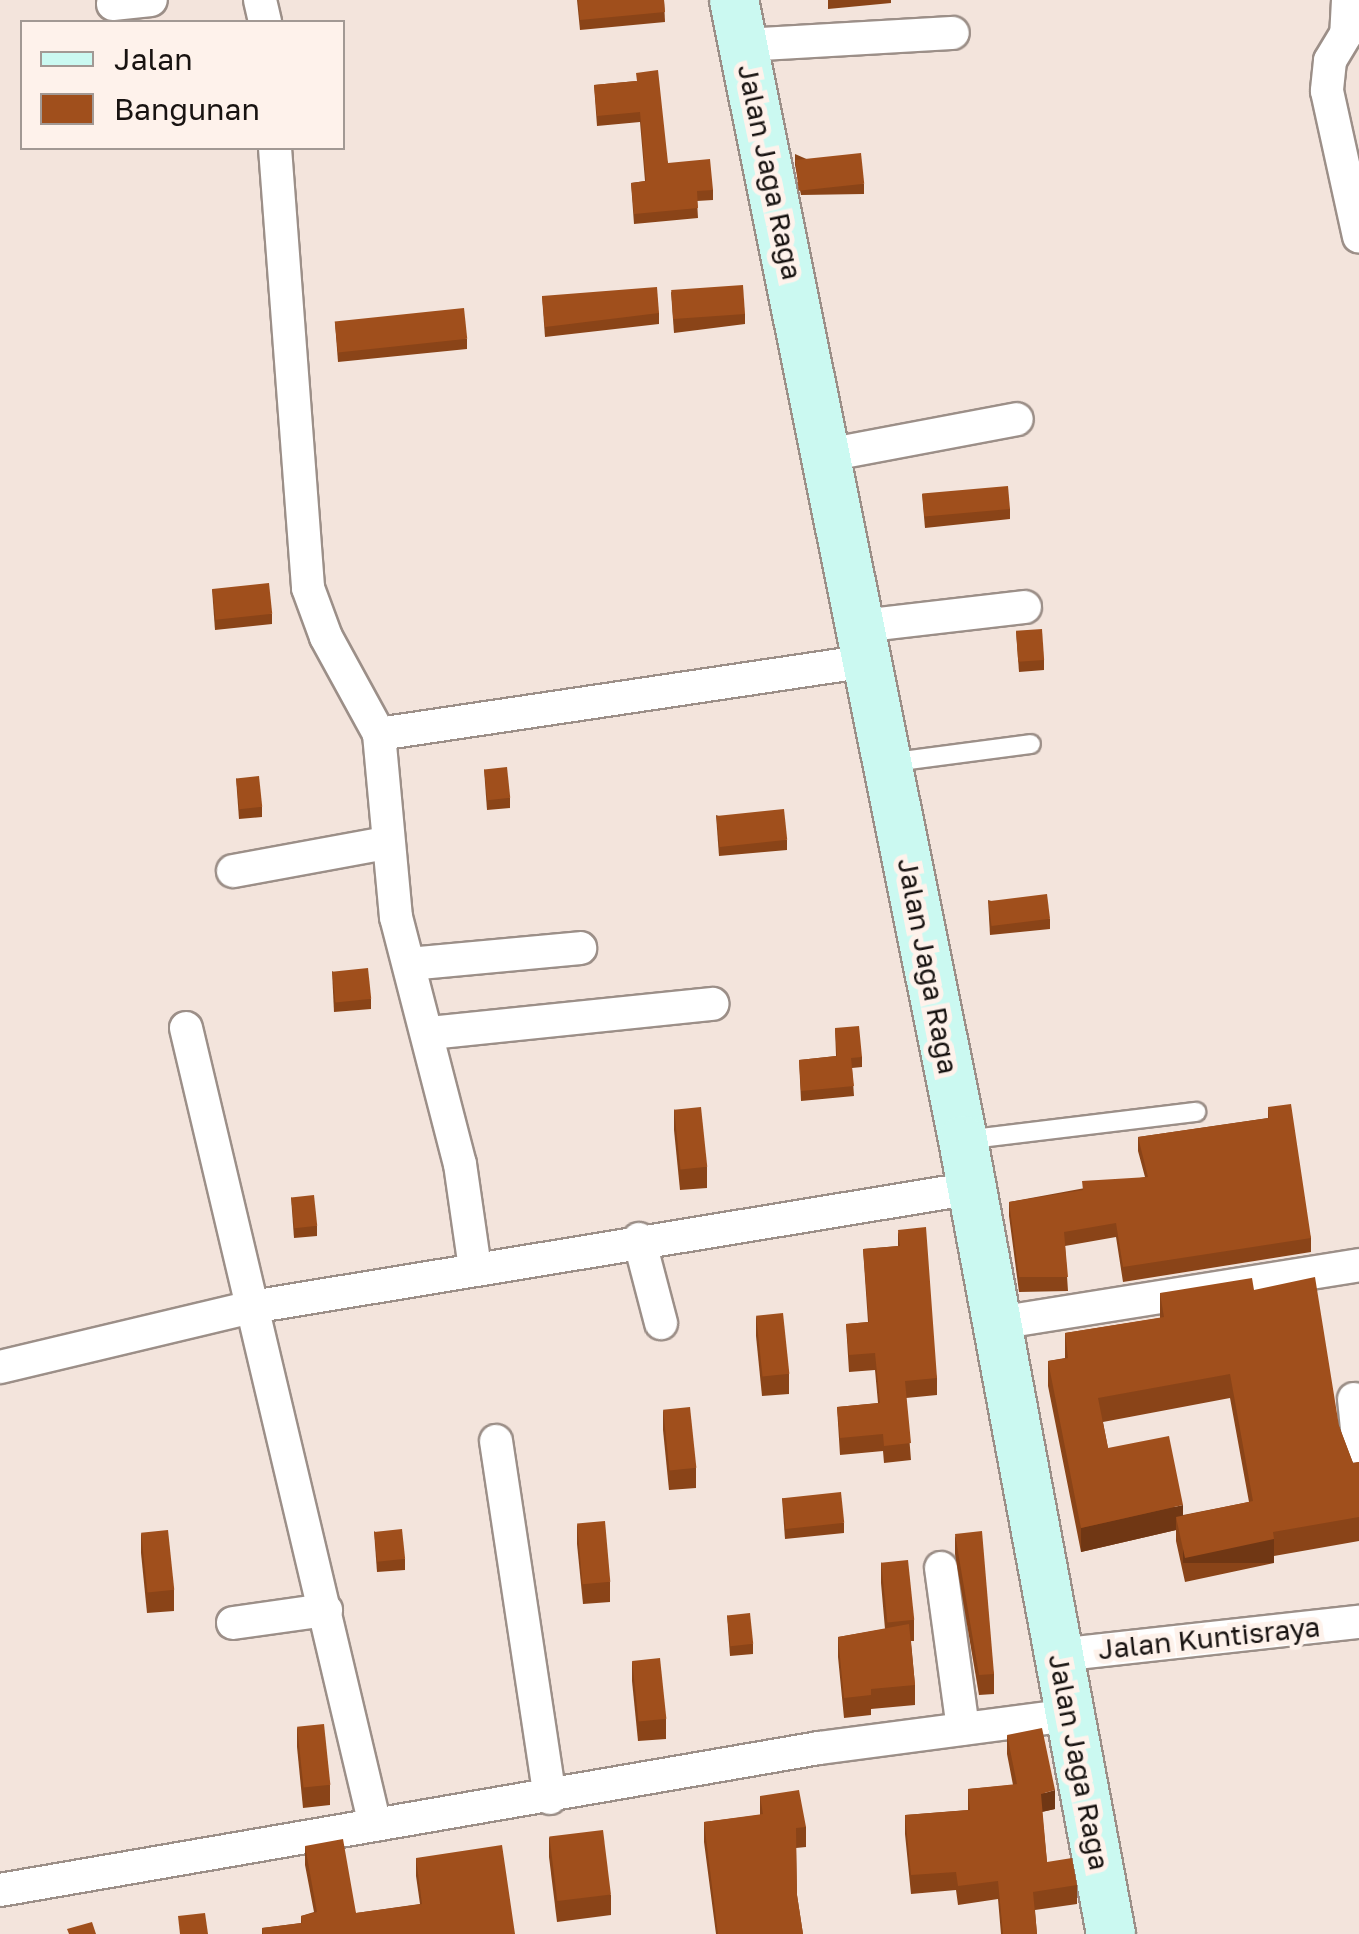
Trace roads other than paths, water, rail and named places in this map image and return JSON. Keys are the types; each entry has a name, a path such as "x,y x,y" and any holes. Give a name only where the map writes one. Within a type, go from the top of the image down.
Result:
{"street":[{"path":"113,4 151,0"},
{"path":"1348,0 1348,23 1330,61 1327,91 1359,237"},
{"path":"739,23 952,33"},
{"name":"Jalan Jaga Raga","path":"739,23 963,1140 1111,1934"},
{"path":"274,150 305,574 326,638 379,734 386,843 409,964 430,1033 475,1268"},
{"path":"827,456 1016,419"},
{"path":"379,734 864,644 1025,607"},
{"path":"232,871 386,843"},
{"path":"409,964 580,948"},
{"path":"430,1033 713,1004"},
{"path":"186,1028 375,1825"},
{"path":"0,1367 252,1307 639,1239 972,1188"},
{"path":"639,1239 661,1324"},
{"path":"998,1323 1359,1265"},
{"path":"1354,1399 1359,1448"},
{"path":"496,1440 550,1798"},
{"path":"941,1568 963,1729"},
{"path":"234,1623 326,1610"},
{"name":"Jalan Kuntisraya","path":"1058,1655 1359,1622"},
{"path":"0,1890 375,1825 963,1729 1071,1715"}],"lane":[{"path":"886,764 1031,744"},
{"path":"963,1140 1196,1112"}]}
